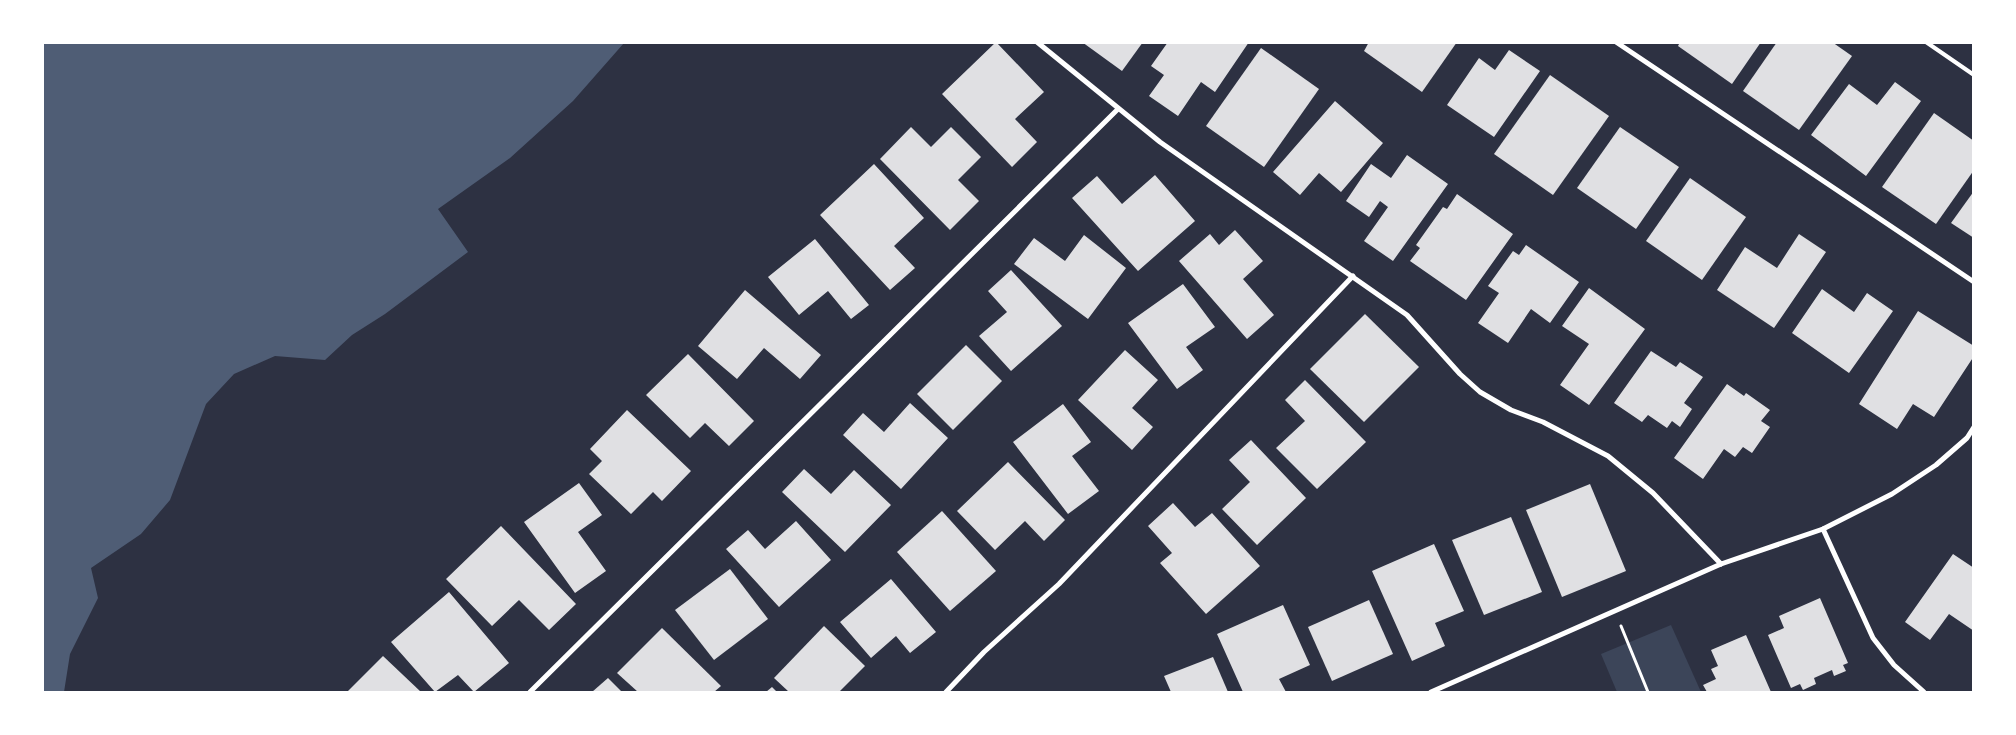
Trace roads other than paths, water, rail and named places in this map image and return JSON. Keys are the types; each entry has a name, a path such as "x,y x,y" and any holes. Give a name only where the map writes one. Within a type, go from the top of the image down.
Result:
{"street":[{"path":"1037,42 1160,142 1407,315 1460,374 1480,392 1511,410 1543,422 1608,456 1653,493 1721,564"},
{"path":"1616,42 1974,282"},
{"path":"530,692 1118,109"},
{"path":"946,692 984,652 1059,584 1353,276"},
{"path":"1432,692 1721,564 1823,529 1892,494 1936,465 1967,438 1974,427"},
{"path":"1823,529 1873,638 1894,665 1924,692"}],"lane":[{"path":"1926,42 1974,75"}]}
